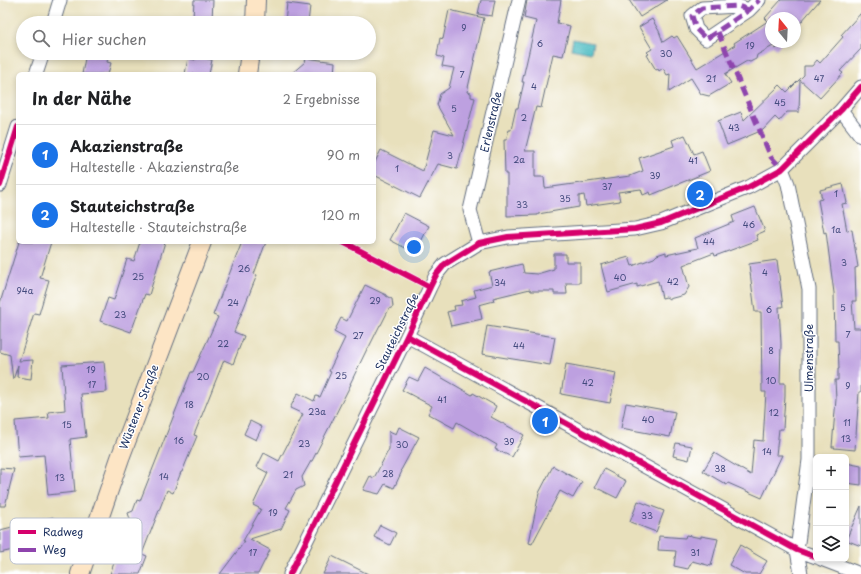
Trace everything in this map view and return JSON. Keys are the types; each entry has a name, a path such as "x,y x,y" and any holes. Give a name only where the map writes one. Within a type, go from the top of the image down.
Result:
{"main road":[{"path":"255,16 256,0"},
{"path":"247,72 249,60"},
{"name":"Wüstener Straße","path":"99,518 120,458 201,244"},
{"name":"Wüstener Straße","path":"80,574 83,564"}],"street":[{"path":"55,16 60,0"},
{"name":"Erlenstraße","path":"480,243 470,210 519,0"},
{"path":"749,10 759,0"},
{"path":"37,72 41,60"},
{"name":"Stauteichstraße","path":"290,574 436,275 445,264 480,243 508,237 635,229 661,223 749,187 782,169 841,110 861,87"},
{"path":"841,110 861,136"},
{"path":"0,185 16,133"},
{"name":"Ulmenstraße","path":"782,169 788,184 808,289 809,460 797,550 801,574"},
{"path":"407,336 797,550 813,556"},
{"path":"829,562 857,574"}],"water":[{"path":"573,39 593,43 591,53 571,49"}],"building":[{"path":"194,0 213,0 212,16 193,16"},
{"path":"481,0 495,0 492,16 478,14"},
{"path":"527,0 561,0 557,23 570,26 563,56 553,54 541,108 536,107 525,151 535,151 535,177 544,177 545,188 630,176 643,171 639,158 674,146 672,140 685,135 694,154 702,151 710,171 651,195 650,192 643,195 641,189 618,192 620,201 586,206 584,195 579,196 579,207 538,215 507,216 507,174 505,174 504,140 506,140 509,130 511,130 516,108 518,108 524,82 522,82 536,21 524,18"},
{"path":"629,0 667,0 640,17"},
{"path":"781,0 820,0 801,22 801,12 770,12"},
{"path":"287,3 310,6 309,16 286,16"},
{"path":"449,10 484,18 467,92 471,93 471,97 475,98 457,169 438,164 420,198 376,176 376,160 381,150 423,171 434,130 454,135 437,105 440,94 449,88 454,68 442,66 444,58 437,56 440,38 443,39"},
{"path":"861,13 861,49 840,71 843,73 820,98 800,80 799,112 787,112 779,121 775,117 763,130 727,145 718,121 741,112 744,120 780,85 787,92 804,75 804,66 812,66 817,60 820,63 843,37 841,35"},
{"path":"652,19 663,42 672,36 674,38 677,36 697,68 735,45 734,43 765,23 765,48 769,48 757,55 756,59 750,62 747,61 725,74 731,83 709,96 701,94 691,78 669,92 670,74 667,75 663,68 659,71 658,69 656,70 647,55 649,54 647,52 652,49 639,27"},
{"path":"85,60 107,60 107,62 111,63 109,72 82,72"},
{"path":"188,60 212,60 209,72 185,72"},
{"path":"306,60 320,60 335,62 334,72 293,72"},
{"path":"843,184 847,203 842,204 847,231 852,230 858,267 855,268 856,301 852,301 854,328 861,328 861,392 859,392 855,450 832,447 836,399 835,380 838,380 839,369 838,341 835,341 834,293 826,232 824,233 818,200 822,199 820,190"},
{"path":"755,207 765,231 756,235 758,240 715,256 714,253 683,265 689,287 684,295 669,299 666,297 662,298 658,281 637,287 637,284 608,292 601,265 629,257 632,266 666,252 666,255 698,248 695,238 734,222 732,216"},
{"path":"404,213 429,226 415,253 390,240"},
{"path":"18,244 50,244 40,278 49,280 39,314 34,313 19,361 33,360 31,379 17,377 18,365 13,380 10,355 0,352 0,303"},
{"path":"139,244 164,244 149,295 145,294 131,332 100,321 108,298 114,300 127,259 134,261"},
{"path":"241,244 265,244 254,274 257,275 234,332 244,336 233,364 224,360 194,435 197,436 182,472 173,493 167,490 142,554 142,518 130,518 128,513 133,511 137,500 140,501 191,372 193,372 218,317 213,315"},
{"path":"554,254 566,254 566,262 580,262 580,283 566,283 567,294 554,294 554,291 531,291 530,289 493,298 494,301 479,305 482,319 451,326 447,312 455,310 454,306 462,305 461,301 476,297 474,290 492,285 489,272 522,264 524,273 537,274 554,269"},
{"path":"777,260 783,307 779,307 781,344 780,383 785,383 785,396 783,429 779,429 776,455 782,455 762,498 728,483 727,485 703,471 714,453 751,475 754,440 763,441 766,392 762,392 761,312 755,312 749,264"},
{"path":"365,285 392,299 393,307 389,309 367,349 312,461 302,477 304,486 296,490 286,508 290,510 281,529 250,539 270,550 258,574 220,574 245,541 243,541 261,509 253,505 268,473 257,467 264,453 279,461 303,414 290,408 298,393 314,401 316,396 320,397 331,372 329,371 345,338 334,332 341,318 347,321"},
{"path":"487,326 555,337 550,365 482,354"},
{"path":"104,362 107,392 81,394 86,437 70,439 75,492 48,495 44,455 18,457 15,421 49,418 48,412 65,410 62,365"},
{"path":"566,364 616,373 610,403 561,394"},
{"path":"425,368 472,395 473,393 496,406 491,417 524,435 512,457 495,449 497,445 457,422 454,428 428,414 432,406 402,390 409,377 418,381"},
{"path":"626,403 675,412 670,437 621,428"},
{"path":"250,421 262,427 256,440 244,434"},
{"path":"399,427 419,437 401,470 402,471 394,488 385,484 379,494 363,490 370,476 374,478 389,449 389,431 396,434"},
{"path":"676,443 692,446 689,460 673,456"},
{"path":"849,464 861,466 861,485 849,483"},
{"path":"553,466 582,482 573,498 560,491 532,544 529,543 539,493"},
{"path":"0,468 14,469 5,506 0,506"},
{"path":"604,469 626,481 617,498 595,487"},
{"path":"638,501 664,511 656,532 630,522"},
{"path":"861,506 861,546 849,541 849,533"},
{"path":"380,525 396,533 390,545 374,537"},
{"path":"10,528 10,551 0,553 0,530"},
{"path":"686,535 718,539 711,566 692,561 688,569 674,566 676,551 658,550 659,536 685,538"},
{"path":"740,545 767,561 759,574 745,574 729,565"},
{"path":"142,554 147,556 140,574 110,574 114,564 142,564"},
{"path":"332,556 368,574 323,574"}],"marked path":[{"path":"749,10 738,6 702,8 692,16 696,29 706,39 749,10 759,0"},
{"path":"718,32 771,157 782,169"}],"cycle path":[{"path":"290,574 430,287 436,275 445,264 479,243 508,237 635,229 661,223 749,187 782,169 841,110 861,87"},
{"path":"0,185 16,133"},
{"path":"347,244 430,287"},
{"path":"407,336 797,550 813,556"}],"place":[{"name":"Stauteichstraße","path":"700,194"},
{"name":"Akazienstraße","path":"545,421"}]}
